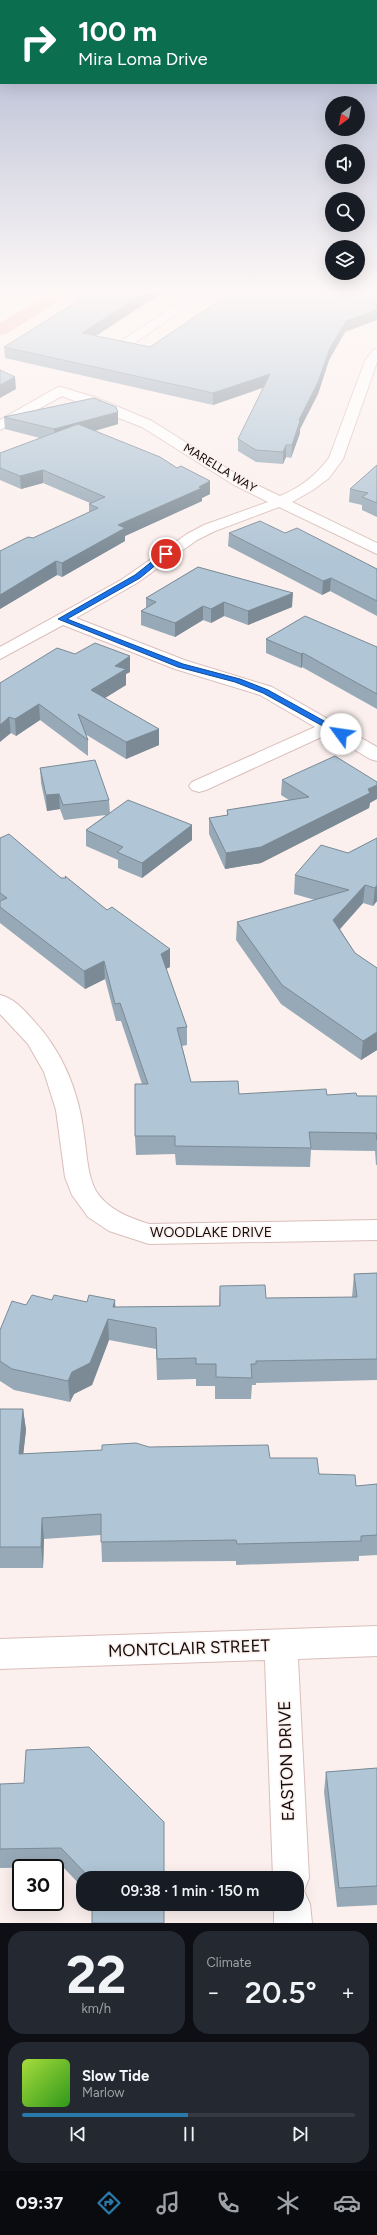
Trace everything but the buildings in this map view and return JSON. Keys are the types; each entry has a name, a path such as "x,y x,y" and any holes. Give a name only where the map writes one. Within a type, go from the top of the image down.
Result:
{"street":[{"path":"0,654 138,576 166,554 192,537 219,524 306,489 329,470 336,459 364,380"},
{"name":"MARELLA WAY","path":"0,426 61,391 114,409 147,424 239,482 377,549"},
{"path":"62,619 181,665 266,691 377,755"},
{"path":"199,786 329,727"},
{"name":"WOODLAKE DRIVE","path":"0,1002 33,1032 48,1054 62,1084 67,1105 80,1184 90,1204 107,1219 128,1229 149,1234 183,1235 377,1230"},
{"name":"MONTCLAIR STREET","path":"0,1654 377,1641"},
{"name":"EASTON DRIVE","path":"281,1645 291,1871"},
{"path":"292,1911 293,1923"}],"route":[{"path":"166,554 138,576 62,619 181,665 266,691 341,734"}]}
